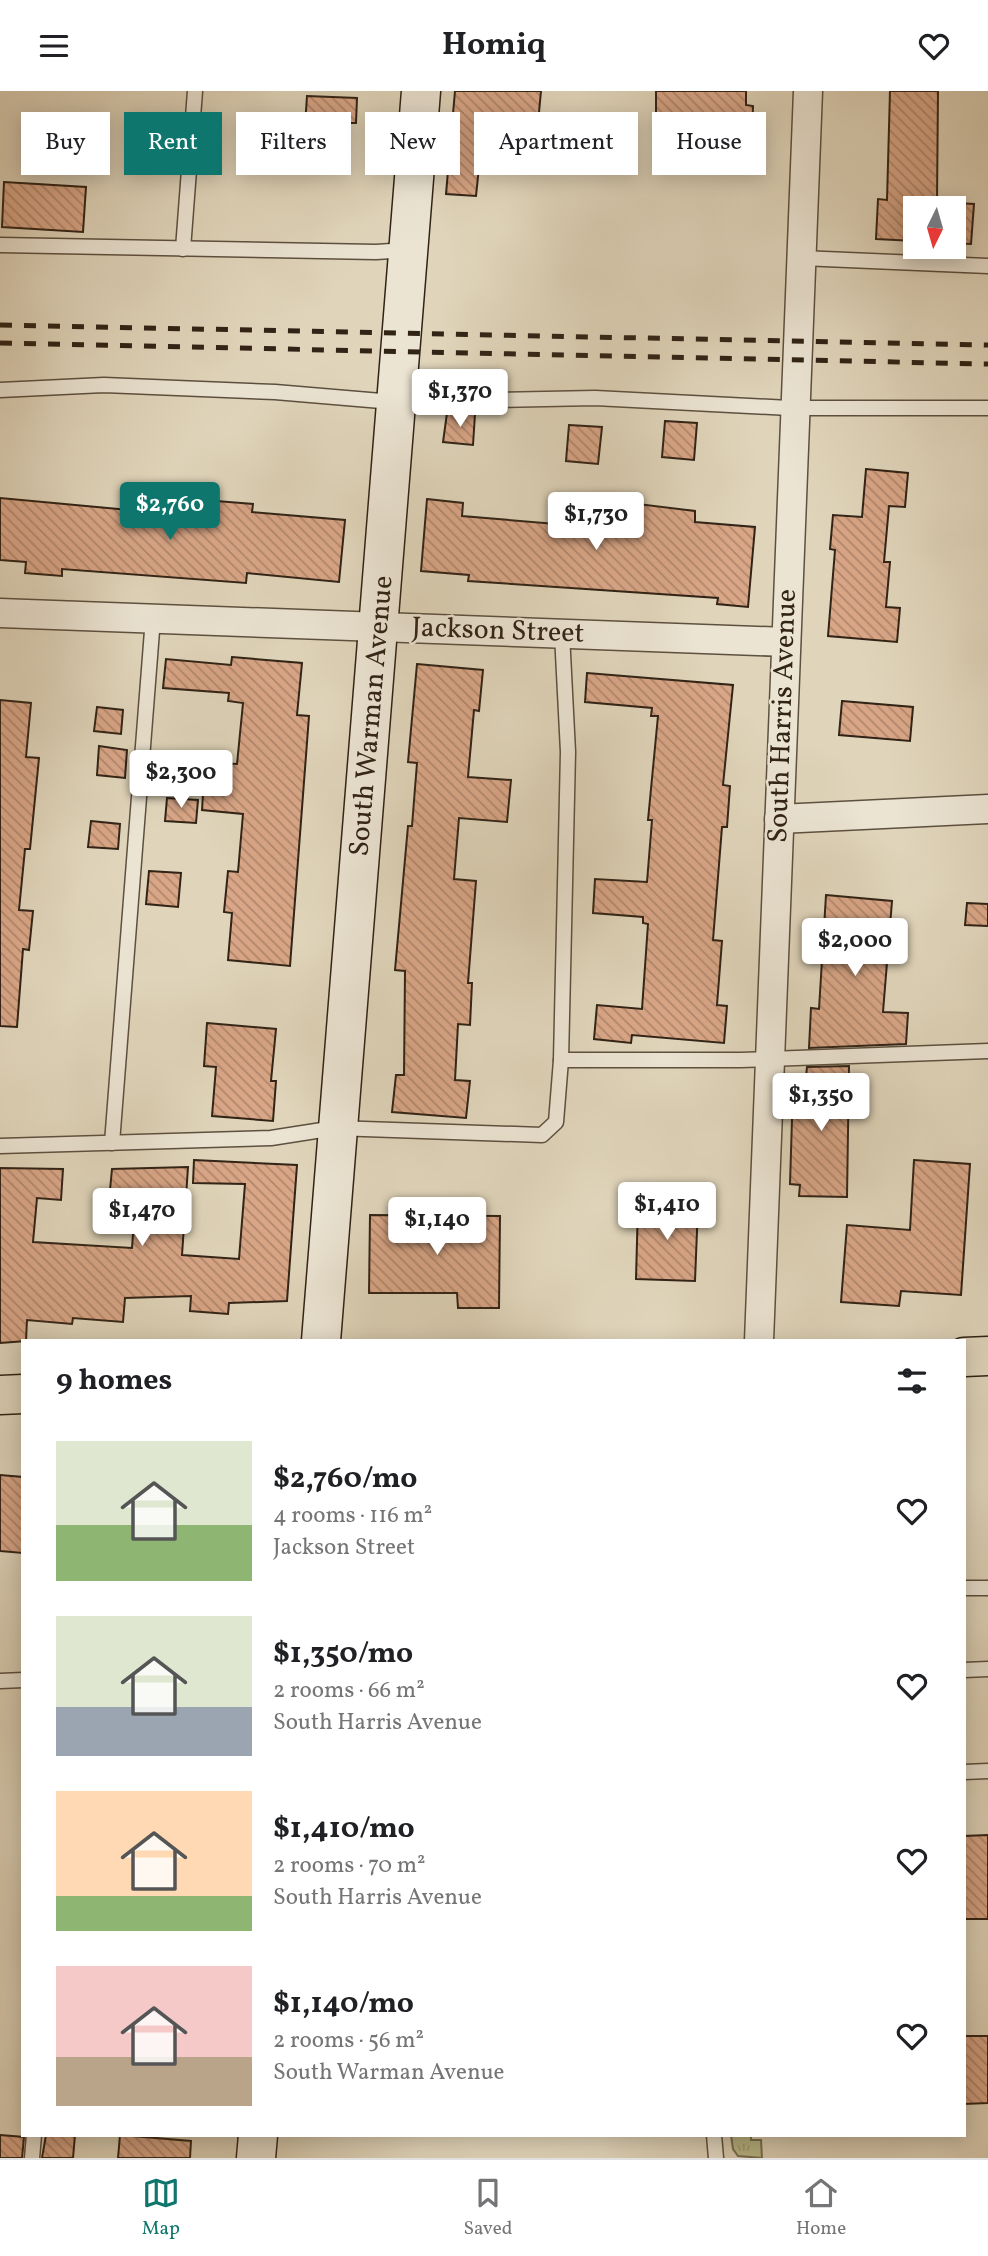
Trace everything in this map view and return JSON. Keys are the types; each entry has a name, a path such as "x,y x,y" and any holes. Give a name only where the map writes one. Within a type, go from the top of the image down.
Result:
{"main road":[{"name":"South Warman Avenue","path":"321,1339 421,91"},
{"path":"966,1357 988,1356"},
{"path":"0,1395 21,1394"},
{"path":"256,2158 258,2137"}],"street":[{"name":"South Harris Avenue","path":"759,1339 808,91"},
{"name":"Jackson Street","path":"0,613 786,642"},
{"path":"779,819 988,809"}],"lane":[{"path":"183,249 195,91"},
{"path":"0,245 376,252 409,250"},
{"path":"802,258 988,266"},
{"path":"0,390 104,385 398,401 595,398 796,407 988,408"},
{"path":"112,1143 153,618"},
{"path":"0,1146 271,1138 340,1129 542,1135 556,1122 561,1060 568,752 562,634"},
{"path":"561,1060 769,1060 988,1051"},
{"path":"966,1588 988,1588"},
{"path":"966,1670 988,1669"},
{"path":"0,1681 21,1680"},
{"path":"966,1772 988,1771"},
{"path":"32,2158 34,2137"},
{"path":"714,2137 716,2158"}],"green space":[{"path":"731,2137 761,2140 762,2158 738,2156 733,2149"}],"building":[{"path":"455,91 541,91 539,112 474,112 474,175 478,175 476,196 446,194 448,175 460,175 460,112 453,112"},
{"path":"656,91 746,91 746,105 753,106 753,112 656,112"},
{"path":"890,91 938,91 937,196 903,196 903,240 876,239 878,199 887,200"},
{"path":"307,96 357,98 356,123 351,123 351,112 306,112"},
{"path":"4,182 86,187 83,232 2,227"},
{"path":"966,204 974,204 971,244 966,244"},
{"path":"447,413 475,414 473,445 443,442"},
{"path":"665,421 697,423 694,460 662,457"},
{"path":"569,425 602,427 598,464 566,461"},
{"path":"866,469 908,473 905,507 889,506 884,562 890,562 886,607 900,608 897,642 828,636 835,550 830,549 833,515 862,517"},
{"path":"0,498 215,518 217,501 253,504 252,512 345,520 339,582 247,573 246,583 62,569 62,576 25,573 26,562 0,560"},
{"path":"427,499 463,503 462,516 604,528 606,500 695,511 695,522 755,527 748,607 717,604 718,598 468,581 469,575 421,571"},
{"path":"232,657 302,663 297,715 309,716 290,966 228,960 232,913 224,912 228,871 238,872 243,814 202,810 205,762 237,764 243,703 228,701 229,693 163,688 166,659 231,665"},
{"path":"417,664 483,670 479,711 474,710 468,777 511,780 507,822 459,818 454,879 476,881 468,983 472,983 470,1025 458,1024 455,1080 470,1081 466,1118 392,1112 396,1075 404,1075 405,971 395,970 408,826 412,826 417,763 408,762"},
{"path":"587,673 733,685 723,785 730,786 727,827 722,827 713,940 722,941 717,1005 727,1006 724,1043 632,1035 631,1043 594,1039 597,1005 642,1009 648,924 643,923 643,917 593,913 595,879 647,882 652,820 648,820 658,716 651,716 652,708 585,702"},
{"path":"0,700 31,703 26,757 39,758 30,849 25,849 19,910 33,911 29,950 23,949 17,1027 0,1026"},
{"path":"842,701 913,707 910,741 839,735"},
{"path":"97,707 123,710 121,734 94,731"},
{"path":"99,746 127,750 125,778 97,775"},
{"path":"167,798 198,800 196,823 165,821"},
{"path":"91,821 120,824 118,849 88,847"},
{"path":"149,871 181,873 178,907 146,904"},
{"path":"826,895 892,901 883,1012 908,1013 906,1044 809,1048 811,1008 819,1009"},
{"path":"967,903 988,904 988,926 965,925"},
{"path":"207,1023 276,1029 271,1081 276,1081 273,1121 212,1116 216,1067 204,1066"},
{"path":"849,1066 847,1197 799,1196 800,1185 790,1184 793,1087 805,1087 807,1067"},
{"path":"194,1160 297,1165 287,1301 229,1303 228,1314 190,1311 191,1296 125,1298 123,1322 73,1318 72,1324 27,1320 26,1339 0,1343 0,1168 63,1169 61,1200 37,1198 33,1242 132,1248 136,1192 110,1190 112,1169 188,1167 182,1255 239,1259 245,1184 193,1183"},
{"path":"914,1160 970,1164 961,1295 901,1291 899,1306 841,1302 847,1225 910,1230"},
{"path":"638,1204 698,1206 695,1281 636,1279"},
{"path":"370,1215 500,1216 499,1308 458,1308 457,1293 369,1293"},
{"path":"0,1475 21,1477 21,1553 0,1551"},
{"path":"988,1835 988,1919 966,1919 966,1836"},
{"path":"966,2036 988,2036 988,2103 966,2104"},
{"path":"0,2135 24,2137 22,2158 0,2158"},
{"path":"46,2137 75,2137 73,2158 42,2158"},
{"path":"120,2137 191,2141 190,2158 118,2158"}],"railway":[{"path":"0,325 988,345"},
{"path":"0,343 988,364"}]}
